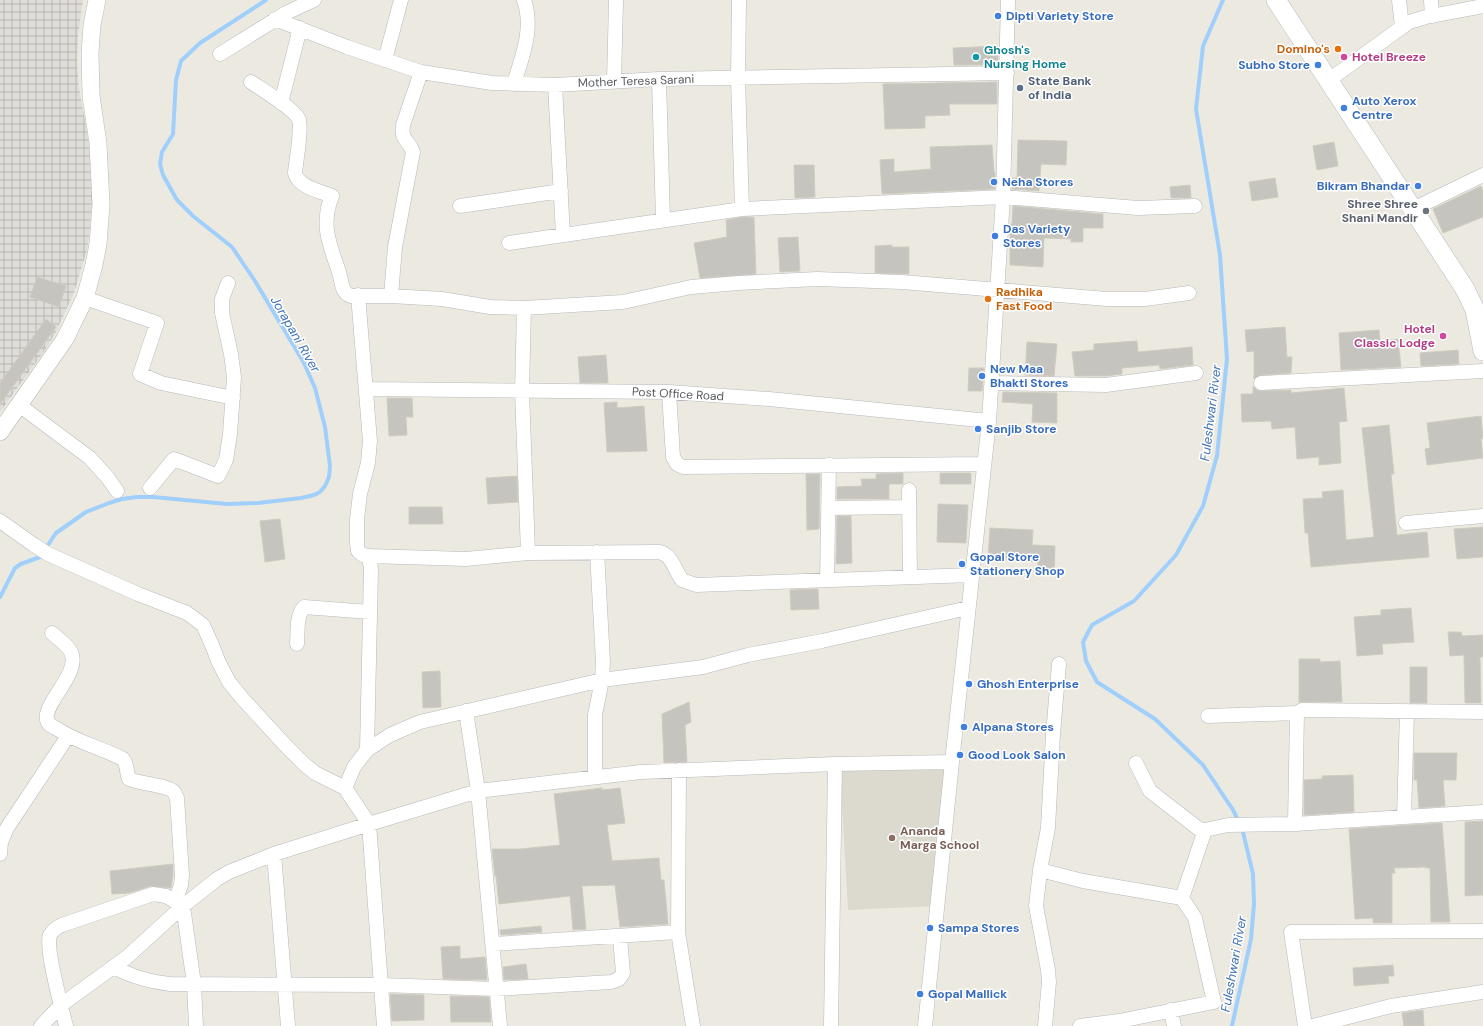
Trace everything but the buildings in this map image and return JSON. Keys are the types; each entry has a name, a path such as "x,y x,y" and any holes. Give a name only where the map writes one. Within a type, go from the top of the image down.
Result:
{"main road":[{"path":"1276,0 1465,289 1471,300 1483,351"}],"street":[{"path":"0,432 65,339 85,298 94,265 98,244 101,205 98,142 90,73 92,25 97,0"},
{"path":"220,54 286,13 314,0"},
{"path":"385,60 401,0"},
{"path":"514,84 527,37 529,22 524,0"},
{"path":"614,81 616,0"},
{"path":"739,0 738,78 742,209"},
{"path":"925,1026 968,608 989,421 1003,197 1008,0"},
{"path":"1399,0 1402,27"},
{"path":"1431,0 1432,16"},
{"path":"1329,80 1409,22 1483,6"},
{"name":"Mother Teresa Sarani","path":"275,20 300,28 347,47 421,72 492,83 556,85 659,79 1007,73"},
{"path":"281,103 300,28"},
{"path":"391,296 396,247 413,152 411,146 404,140 402,134 421,72"},
{"path":"659,79 663,220"},
{"path":"251,82 294,113 299,119 300,127 296,177 304,185 332,196 329,202 327,234 331,251 340,273 344,291 351,296 391,296 442,299 490,307 524,308 623,302 691,287 817,279 902,282 1107,299 1145,299 1189,293"},
{"path":"556,85 563,235"},
{"path":"1413,210 1483,175"},
{"path":"460,206 561,191"},
{"path":"509,243 742,209 1003,197 1138,208 1195,206"},
{"path":"150,488 174,459 218,476 226,460 230,434 234,377 231,354 222,313 222,299 228,283"},
{"path":"358,295 370,450 360,494 357,518 358,551 363,555 466,559 528,553 664,553 682,580 696,585 972,575"},
{"path":"85,298 157,323 140,374 161,383 233,398"},
{"path":"524,308 522,391 528,553"},
{"path":"1261,383 1483,372"},
{"path":"992,383 1106,385 1196,373"},
{"name":"Post Office Road","path":"366,389 669,392 769,399 989,421"},
{"path":"669,392 673,457 677,464 683,467 984,464"},
{"path":"19,405 90,458 108,478 117,491"},
{"path":"827,580 829,465"},
{"path":"908,490 910,577"},
{"path":"828,508 909,507"},
{"path":"1406,523 1483,516"},
{"path":"0,521 48,554 138,594 187,613 203,625 219,663 229,682 242,698 304,764 315,773 344,788 369,824 384,1026"},
{"path":"595,777 595,715 602,680 603,662 597,552"},
{"path":"367,750 370,612 369,556"},
{"path":"297,644 299,616 304,607 370,612"},
{"path":"344,788 354,767 367,750 390,735 420,722 602,680 703,667 748,655 822,641 968,608"},
{"path":"52,633 68,647 72,654 72,665 68,677 47,710 46,718 49,724 68,736 123,759 126,762 129,779 135,782 168,788 174,792 177,798 182,875 179,904 194,984 196,1026"},
{"path":"1045,1026 1048,970 1036,906 1040,870 1048,828 1053,734 1059,664"},
{"path":"1208,716 1297,713 1302,710 1483,712"},
{"path":"466,711 478,791 500,1026"},
{"path":"1404,817 1407,711"},
{"path":"1295,824 1297,713"},
{"path":"0,846 7,828 68,736"},
{"path":"41,1026 61,1005 113,967 155,933 179,904 229,872 274,854 478,791 641,772 835,764 952,762"},
{"path":"1136,762 1150,792 1199,829 1205,830 1228,826 1295,824 1483,812"},
{"path":"831,1026 835,764"},
{"path":"679,770 678,932 694,1026"},
{"path":"1182,898 1205,830"},
{"path":"274,854 288,1026"},
{"path":"1040,870 1083,881 1182,898 1195,918 1214,1002 1119,1021 1080,1026"},
{"path":"66,1026 49,943 50,935 55,929 62,925 153,894 166,896 179,904"},
{"path":"1305,1026 1291,932 1483,931"},
{"path":"492,944 620,937 678,932"},
{"path":"113,967 149,981 194,984 380,985 496,989 611,982 619,979 623,973 620,937"},
{"path":"1313,1026 1391,1006 1483,992"},
{"path":"1171,1010 1174,1026"}],"shaded area":[{"path":"0,0 83,0 78,37 77,63 79,88 88,138 93,183 87,250 74,293 55,334 0,412"},
{"name":"Ananda Marga School","path":"840,770 946,770 935,906 848,910"}],"waterway":[{"name":"Jorapani River","path":"0,597 15,568 21,564 40,557 56,533 86,512 109,503 137,497 153,497 227,504 258,503 314,495 320,492 325,486 329,477 330,466 325,427 315,388 304,363 255,281 232,247 193,216 177,200 163,175 160,164 162,152 173,134 176,80 181,61 200,43 266,0"},
{"name":"Fuleshwari River","path":"1223,0 1203,46 1196,109 1220,255 1227,359 1217,456 1203,506 1176,555 1134,601 1092,625 1083,642 1086,661 1097,682 1155,719 1203,765 1233,810 1239,822"},
{"name":"Fuleshwari River","path":"1232,1026 1251,939 1254,904 1253,874 1242,828"}],"place":[{"name":"Dipti Variety Store","path":"998,16"},
{"name":"Domino's","path":"1338,49"},
{"name":"Ghosh's Nursing Home","path":"976,57"},
{"name":"Hotel Breeze","path":"1344,57"},
{"name":"Subho Store","path":"1318,65"},
{"name":"State Bank of India","path":"1020,88"},
{"name":"Auto Xerox Centre","path":"1344,108"},
{"name":"Neha Stores","path":"994,182"},
{"name":"Bikram Bhandar","path":"1418,186"},
{"name":"Shree Shree Shani Mandir","path":"1426,211"},
{"name":"Das Variety Stores","path":"995,236"},
{"name":"Radhika Fast Food","path":"988,299"},
{"name":"Hotel Classic Lodge","path":"1443,336"},
{"name":"New Maa Bhakti Stores","path":"982,376"},
{"name":"Sanjib Store","path":"978,429"},
{"name":"Gopal Store Stationery Shop","path":"962,564"},
{"name":"Ghosh Enterprise","path":"969,684"},
{"name":"Alpana Stores","path":"964,727"},
{"name":"Good Look Salon","path":"960,755"},
{"name":"Ananda Marga School","path":"892,838"},
{"name":"Sampa Stores","path":"930,928"},
{"name":"Gopal Mallick","path":"920,994"}]}
